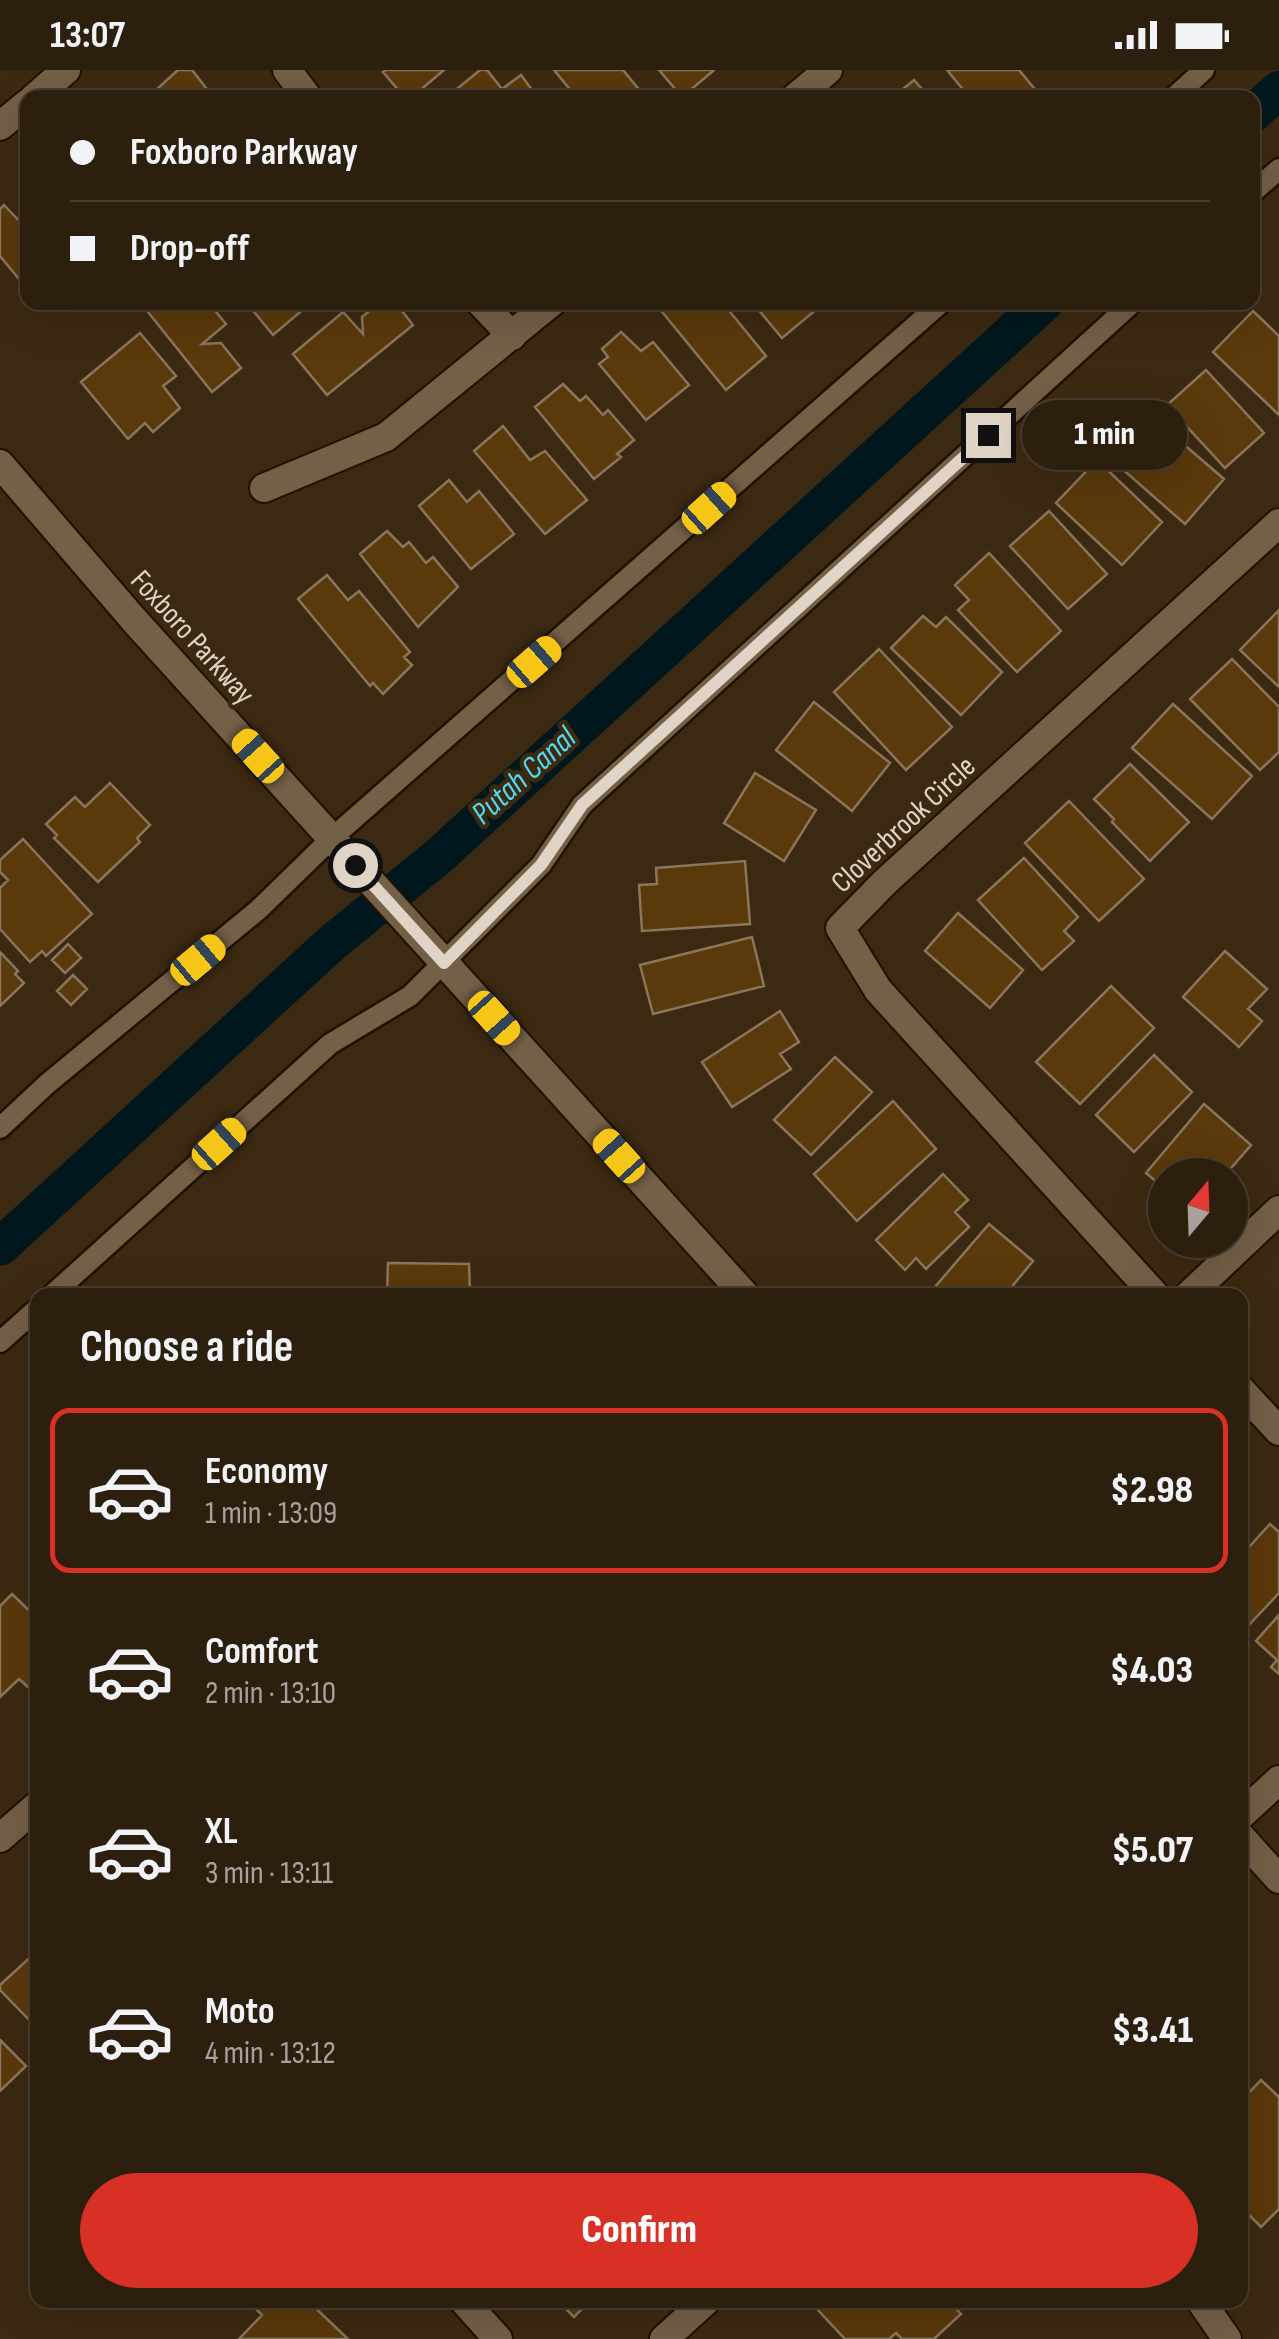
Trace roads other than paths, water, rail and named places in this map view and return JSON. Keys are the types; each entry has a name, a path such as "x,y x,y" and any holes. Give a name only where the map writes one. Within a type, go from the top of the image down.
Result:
{"street":[{"path":"43,90 66,70"},
{"path":"804,90 828,70"},
{"path":"0,126 20,110"},
{"path":"488,310 512,336"},
{"path":"264,488 386,437 543,310"},
{"name":"Foxboro Parkway","path":"0,464 134,620 739,1288"},
{"name":"Cloverbrook Circle","path":"1148,1288 878,990 840,928 885,882 1279,523"},
{"path":"1196,1288 1279,1210"},
{"path":"1248,1398 1279,1431"},
{"path":"1248,1809 1279,1780"},
{"path":"0,1838 30,1812"},
{"path":"1248,1845 1279,1879"},
{"path":"470,2308 498,2339"},
{"path":"664,2339 698,2308"},
{"path":"1206,2308 1227,2339"}],"lane":[{"path":"1182,90 1204,70"},
{"path":"1260,186 1279,169"},
{"path":"0,1128 47,1084 258,910 332,838 933,310"},
{"path":"60,1288 330,1044 410,996 541,865 582,805 1123,310"},
{"path":"0,1342 30,1315"}],"waterway":[{"name":"Putah Canal","path":"1260,107 1279,90"},
{"name":"Putah Canal","path":"0,1247 333,942 439,856 1036,310"}]}
